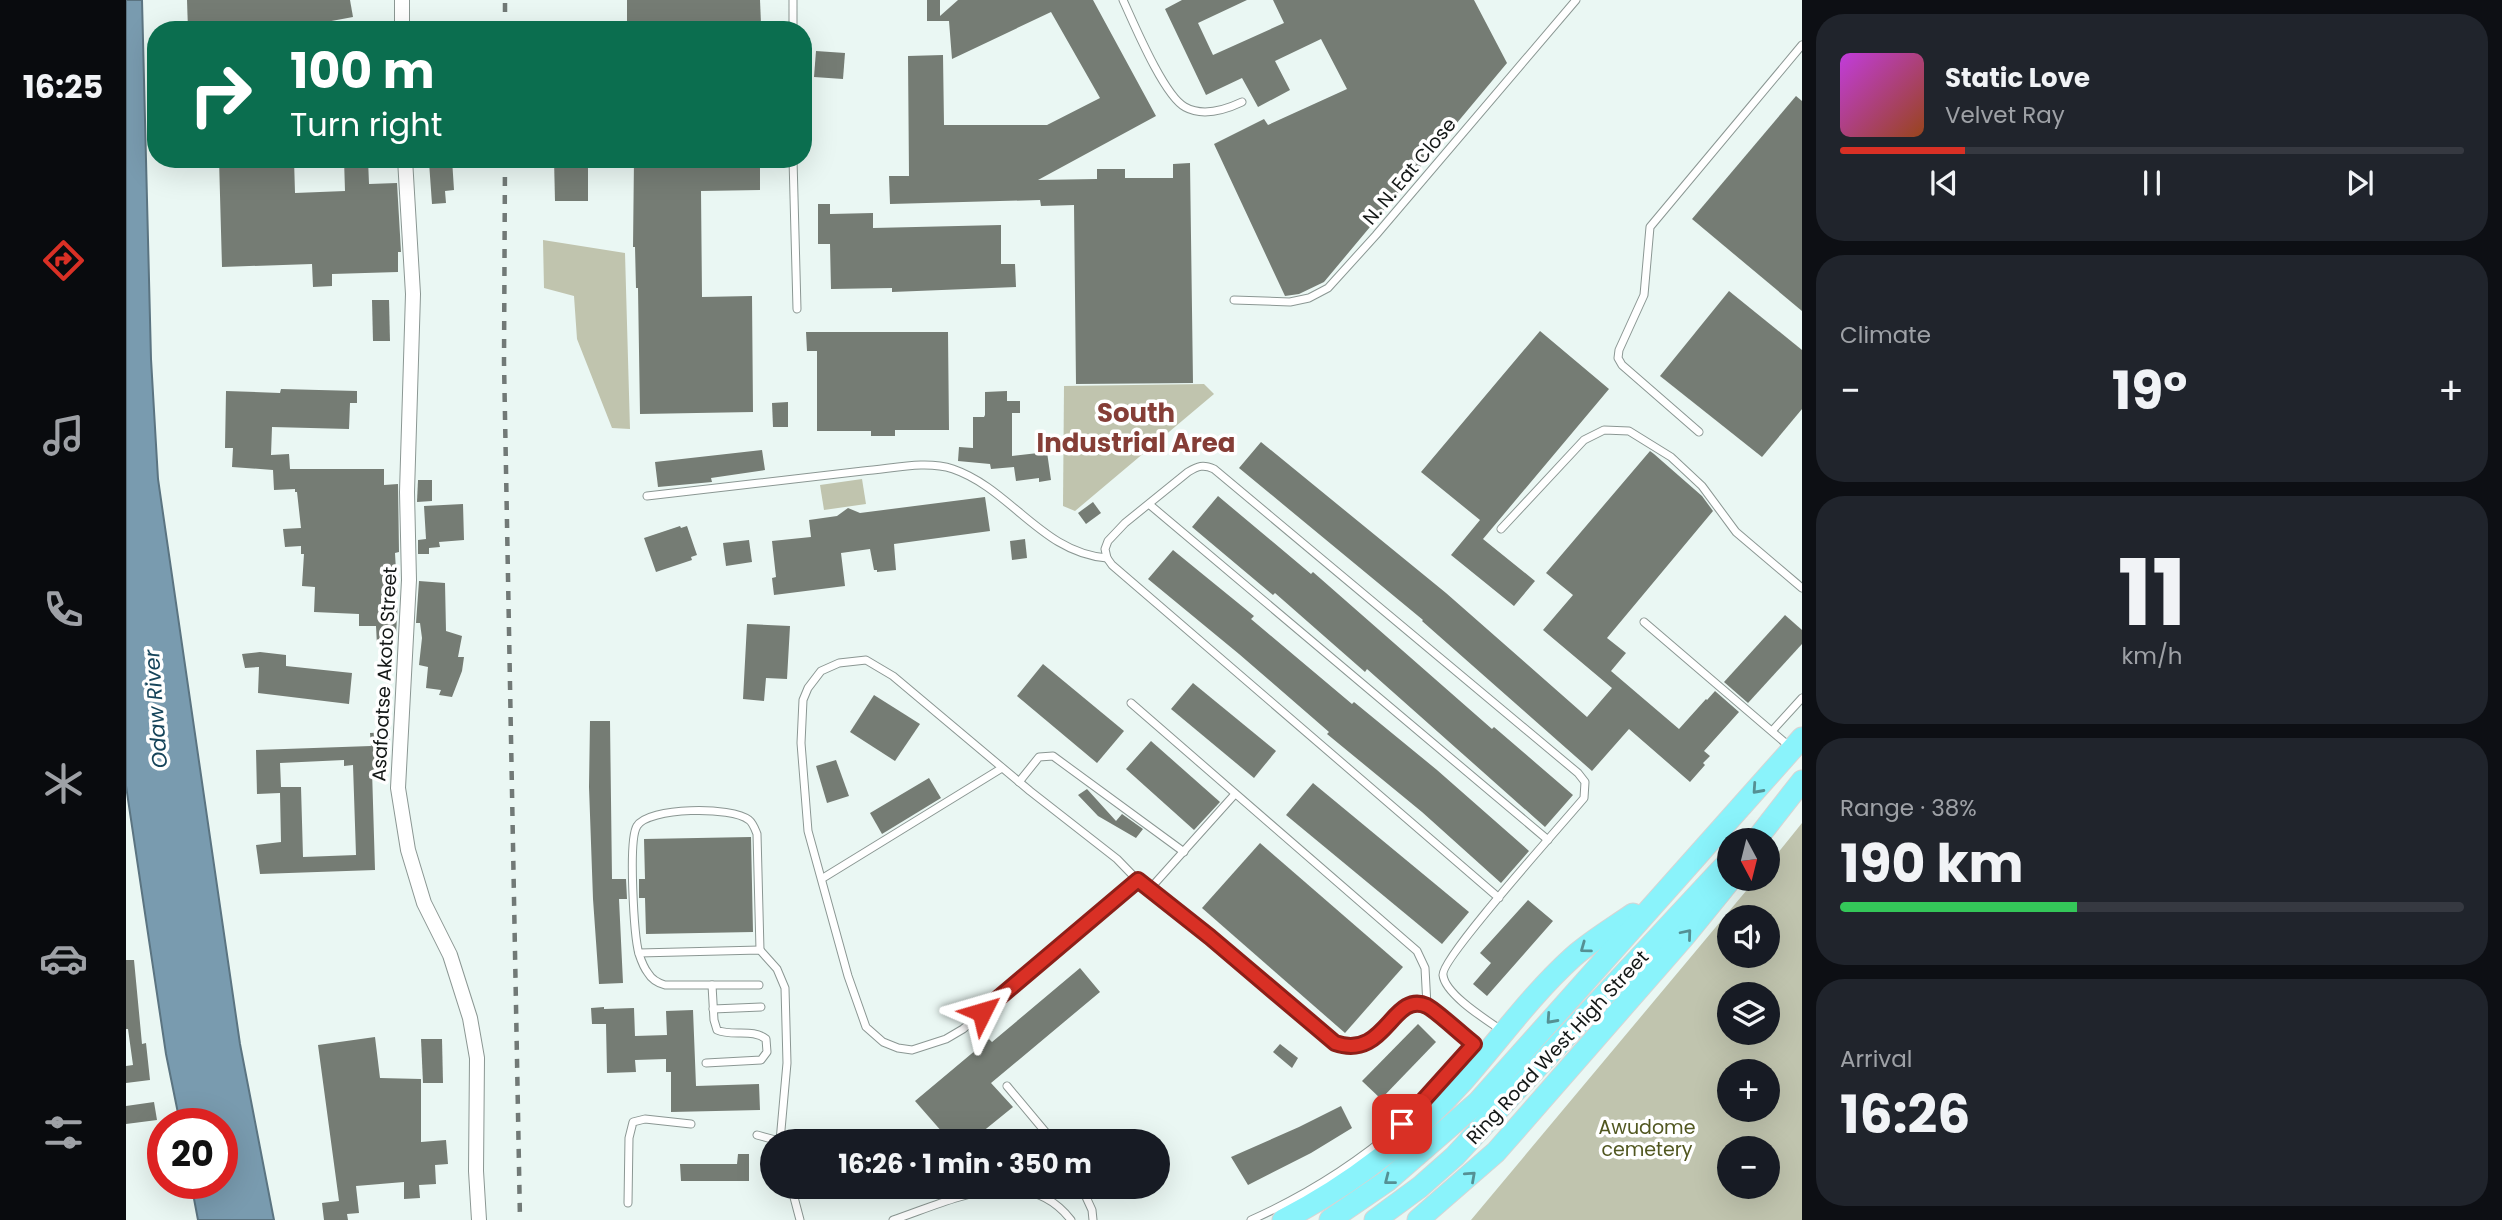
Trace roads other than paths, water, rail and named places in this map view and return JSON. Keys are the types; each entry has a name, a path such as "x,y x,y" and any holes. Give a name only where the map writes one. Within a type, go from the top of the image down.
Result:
{"main road":[{"name":"Ring Road West High Street","path":"1330,1220 1387,1181 1478,1102 1797,743"},
{"path":"1765,828 1802,781"},
{"name":"Ring Road West High Street","path":"1375,1220 1420,1187 1455,1156 1717,875"},
{"name":"Ring Road West High Street","path":"1418,1220 1496,1152 1721,891"},
{"name":"Ring Road West High Street","path":"1283,1220 1326,1196 1377,1161 1440,1105 1480,1049 1504,1032 1573,957 1661,895"}],"street":[{"path":"402,0 402,21"},
{"name":"Asafoatse Akoto Street","path":"406,168 413,294 407,492 409,580 398,788 408,850 424,903 450,955 470,1018 477,1058 476,1171 479,1220"}],"lane":[{"path":"793,0 793,21"},
{"path":"1123,0 1157,69 1182,106 1192,110 1210,111 1229,108 1242,102"},
{"name":"N. N. Eat Close","path":"1234,300 1290,302 1309,298 1328,288 1576,0"},
{"path":"1699,432 1622,365 1618,358 1619,350 1644,295 1650,227 1802,45"},
{"path":"793,168 797,309"},
{"path":"1501,529 1584,440 1604,430 1629,431 1671,457 1702,486 1735,532 1802,588"},
{"path":"647,496 937,465 978,481 1050,538 1074,552 1107,558 1499,898"},
{"path":"1107,558 1105,549 1108,541 1125,523 1199,465 1214,469 1578,773 1585,782 1584,798 1442,970 1443,978 1452,992 1504,1032"},
{"path":"1150,505 1548,841"},
{"path":"1644,622 1772,732 1797,743"},
{"path":"1138,880 963,1028 946,1039 912,1050 883,1042 866,1027 848,976 808,831 801,743 803,700 813,678 839,663 866,660 877,665 912,691 1018,782 1117,859 1138,880 1148,891 1210,937 1335,1043 1347,1048 1363,1046 1400,1011 1415,1005 1427,1006 1480,1049 1385,1138 1319,1184 1251,1220"},
{"path":"1772,732 1802,698"},
{"path":"1131,703 1417,951 1423,960 1427,977 1427,1006"},
{"path":"1018,782 1039,757 1053,756 1184,852"},
{"path":"823,878 1002,768"},
{"path":"1148,891 1235,794"},
{"path":"758,985 659,983 647,972 639,953 632,851 636,828 642,820 683,812 717,811 738,815 749,820 754,827 757,834 760,950 777,969 785,988 787,1063 781,1129"},
{"path":"639,953 760,950"},
{"path":"706,1063 761,1060 766,1052 766,1039 762,1035 726,1034 717,1030 712,985"},
{"path":"713,1009 761,1007"},
{"path":"1007,1086 1043,1129"},
{"path":"628,1203 629,1138 633,1122 645,1119 691,1124"},
{"path":"895,1220 965,1196 1007,1189 1048,1197 1071,1220"},
{"path":"794,1199 800,1220"},
{"path":"1088,1199 1093,1210 1093,1220"}],"water":[{"name":"Odaw River","path":"126,0 142,0 151,359 158,479 240,1044 274,1220 198,1220 194,1199 238,1199 238,1108 177,1108 166,1054 126,786"}],"railway":[{"path":"505,0 505,21"},
{"path":"505,168 504,362 520,1220"}],"district":[{"name":"South Industrial Area","path":"1136,428"}],"park label":[{"name":"Awudome cemetery","path":"1647,1138"}]}
